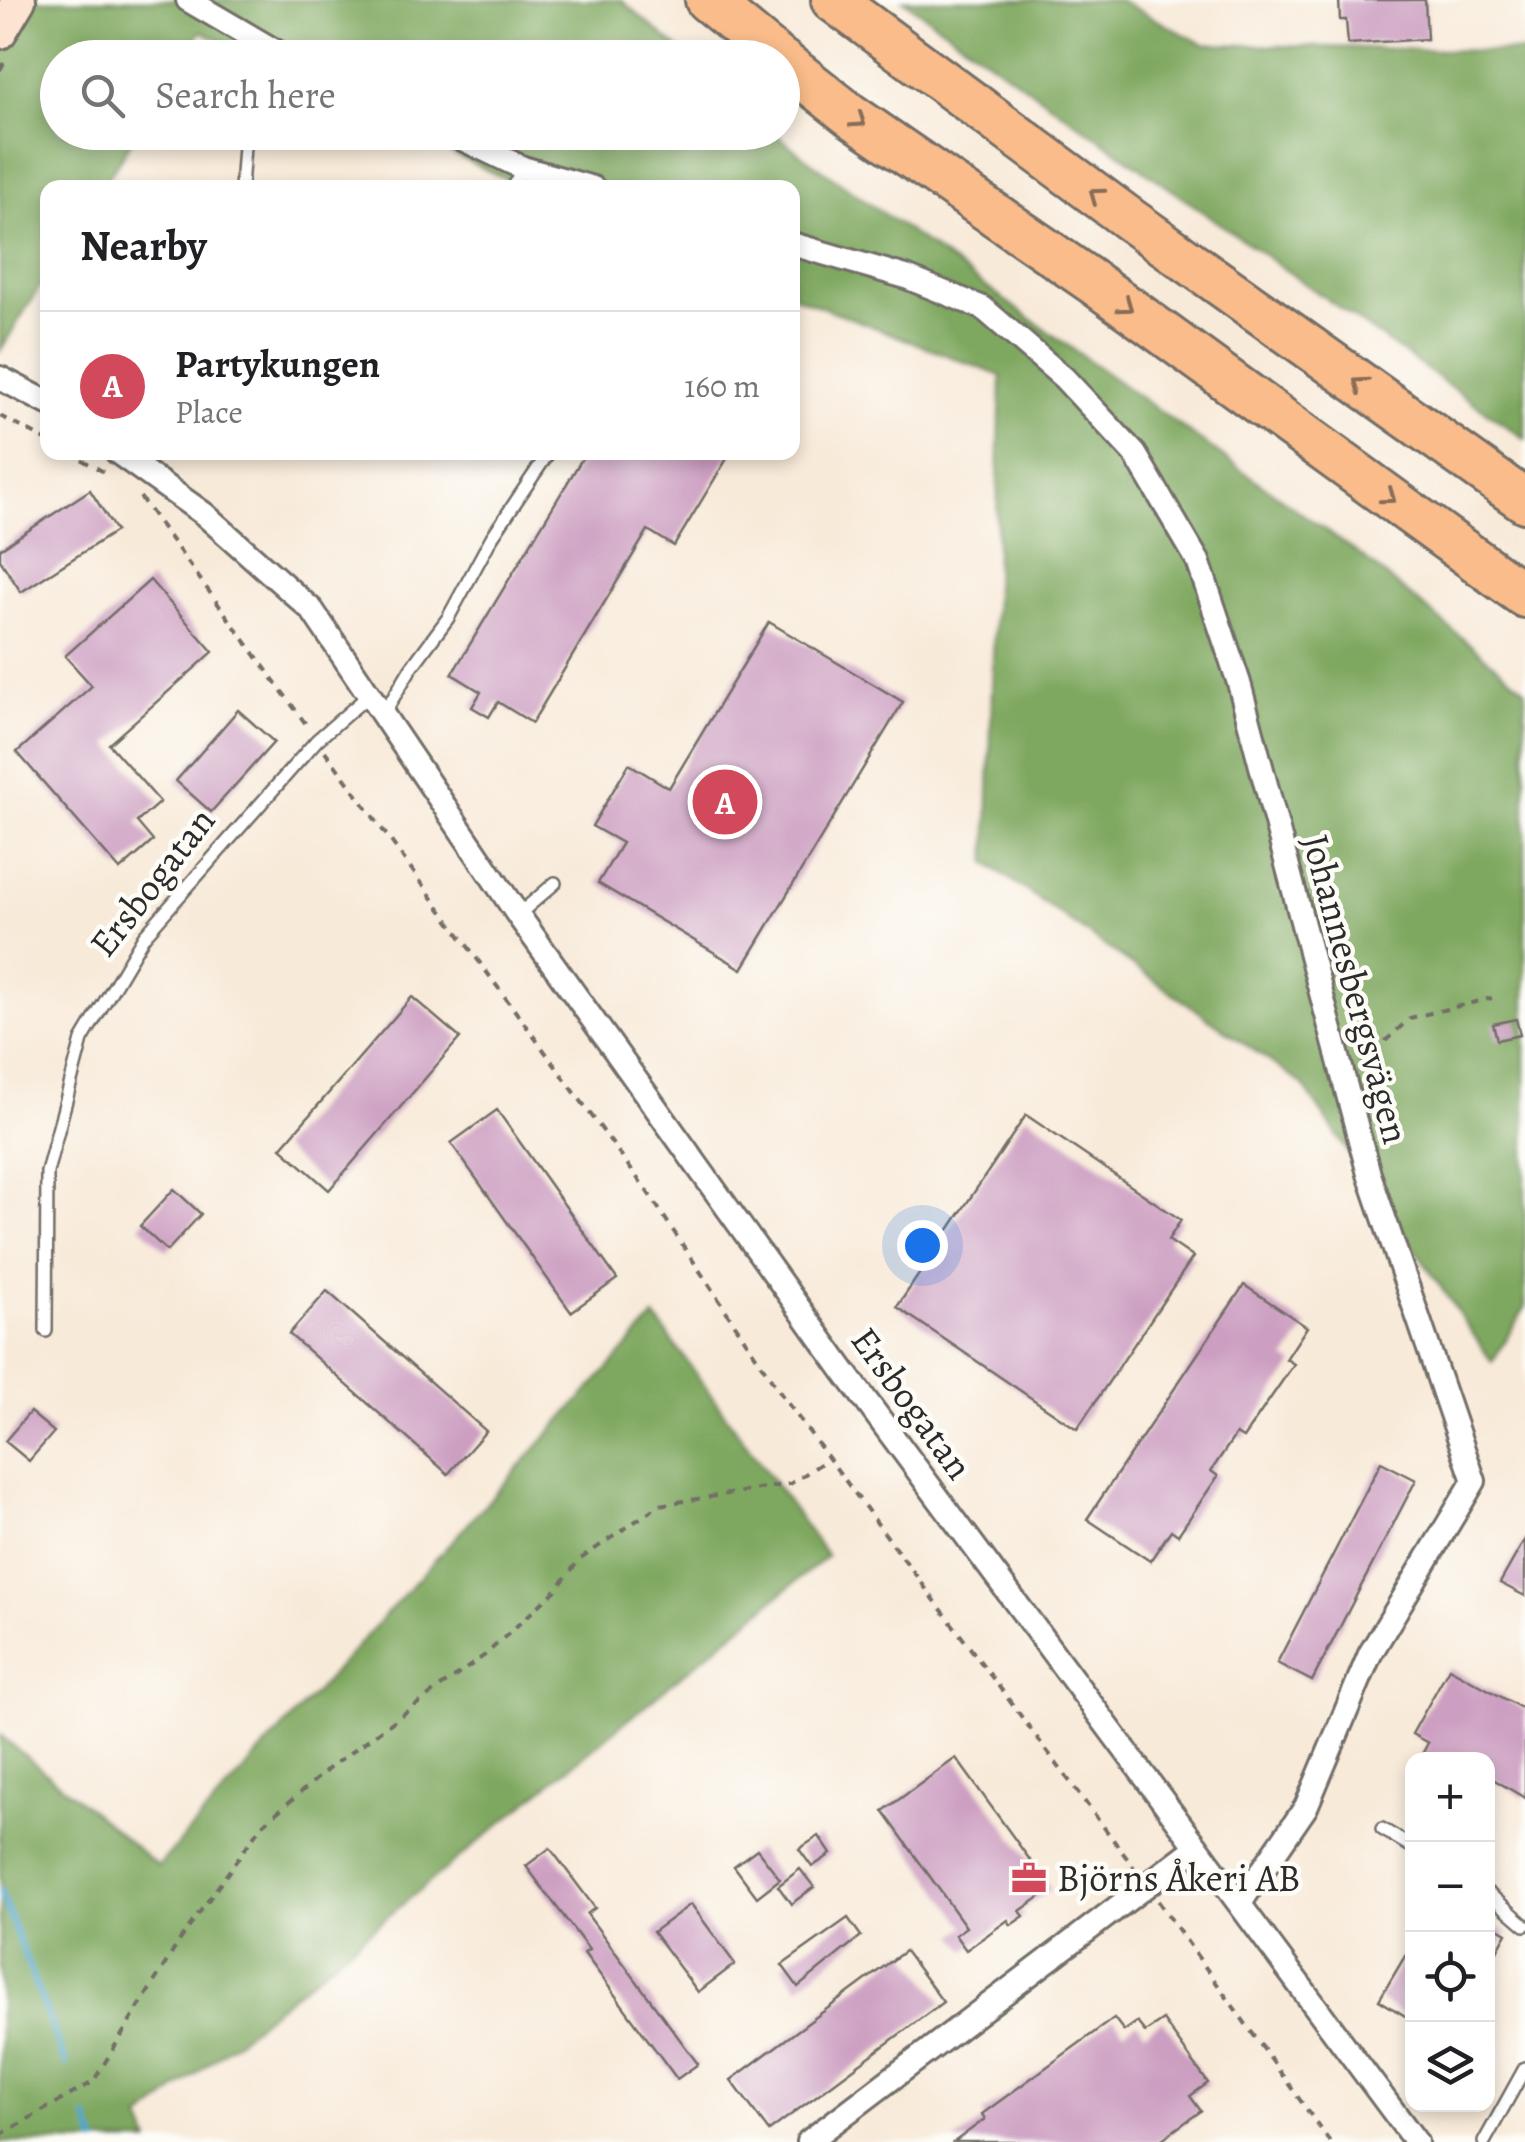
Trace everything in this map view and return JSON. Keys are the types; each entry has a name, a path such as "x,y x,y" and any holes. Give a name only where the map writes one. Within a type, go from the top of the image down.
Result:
{"highway":[{"path":"707,0 756,40"},
{"path":"833,0 1128,219 1525,501"},
{"path":"800,75 848,114 1094,283 1525,596"}],"street":[{"path":"0,32 19,0"},
{"path":"188,0 251,40"},
{"path":"475,150 517,178"},
{"name":"Johannesbergsvägen","path":"800,246 906,277 983,308 1064,378 1135,454 1198,561 1239,684 1368,1174 1474,1481 1370,1654 1306,1807 1240,1904"},
{"path":"0,378 40,399"},
{"name":"Ersbogatan","path":"128,460 204,514 312,610 518,915 844,1371 1416,2142"},
{"path":"808,2142 1197,1847"}],"lane":[{"path":"241,180 243,150"},
{"path":"382,715 410,668 448,618 492,537 544,460"},
{"name":"Ersbogatan","path":"46,1330 48,1172 82,1040 144,936 317,740 369,694"},
{"path":"518,915 555,883"},
{"path":"1382,1829 1405,1843"},
{"path":"1495,1898 1525,1925"},
{"path":"1484,2142 1525,2068"}],"path":[{"path":"0,416 40,437"},
{"path":"83,460 116,478"},
{"path":"133,487 649,1194 783,1397 1148,1887 1330,2142"},
{"path":"1343,1078 1410,1018 1492,998"},
{"path":"0,2135 93,2082 180,1940 260,1826 333,1765 485,1655 556,1590 578,1560 658,1506 790,1484 829,1458"}],"green space":[{"path":"0,0 621,0 668,40 220,40 201,31 195,40 40,40 40,150 126,150 107,180 40,180 40,286 0,351"},
{"path":"903,0 1119,0 1203,44 1525,52 1525,439"},
{"path":"445,150 795,150 1360,555 1525,689 1525,1308 1492,1362 1302,1084 987,863 1001,376 800,299 800,180 508,180"},
{"path":"655,1317 827,1556 141,2119 150,2142 0,2142 0,1735 158,1866"}],"building":[{"path":"1339,0 1425,0 1427,39 1348,44 1346,20 1340,20"},
{"path":"581,460 726,460 674,546 648,530 532,723 498,702 489,717 472,707 481,692 452,674"},
{"path":"90,490 116,531 21,592 0,560 0,549"},
{"path":"150,580 213,652 109,744 160,802 137,822 153,841 120,870 17,752 92,686 65,656"},
{"path":"769,622 903,702 742,969 598,883 622,843 592,826 629,764 669,788"},
{"path":"238,710 274,742 211,812 176,781"},
{"path":"412,997 460,1038 329,1190 281,1148"},
{"path":"1516,1019 1520,1035 1497,1040 1493,1024"},
{"path":"497,1110 617,1279 571,1312 451,1143"},
{"path":"1026,1115 1181,1220 1168,1240 1193,1257 1077,1429 897,1307"},
{"path":"174,1189 201,1214 167,1251 140,1226"},
{"path":"1244,1285 1307,1327 1286,1359 1294,1364 1243,1438 1236,1434 1211,1471 1218,1476 1178,1535 1171,1530 1150,1561 1087,1519"},
{"path":"327,1291 486,1431 448,1474 289,1334"},
{"path":"30,1412 54,1432 29,1461 5,1441"},
{"path":"1381,1462 1416,1480 1312,1681 1277,1663"},
{"path":"1525,1539 1525,1596 1500,1583"},
{"path":"1449,1668 1525,1710 1525,1798 1495,1780 1495,1752 1423,1752 1428,1743 1412,1734"},
{"path":"956,1758 1051,1889 1020,1911 1024,1916 1011,1925 1008,1920 966,1950 955,1935 966,1927 883,1811"},
{"path":"819,1836 831,1854 812,1867 799,1849"},
{"path":"550,1848 595,1908 587,1914 698,2064 677,2079 526,1866"},
{"path":"757,1849 780,1879 757,1897 734,1866"},
{"path":"800,1869 814,1887 791,1904 778,1886"},
{"path":"691,1904 735,1964 698,1992 653,1932"},
{"path":"848,1918 861,1936 798,1987 782,1965"},
{"path":"1495,1926 1507,1933 1495,1954"},
{"path":"905,1951 943,2002 769,2131 731,2080"},
{"path":"1405,1956 1405,2016 1379,2000"},
{"path":"1114,2018 1124,2031 1137,2022 1145,2032 1163,2020 1208,2083 1190,2096 1201,2111 1158,2142 954,2142 985,2119 982,2114"}],"waterway":[{"path":"0,1891 66,2065"},
{"path":"87,2118 96,2142"}],"place":[{"name":"Partykungen","path":"725,802"},
{"name":"Björns Åkeri AB","path":"1029,1878"}]}
